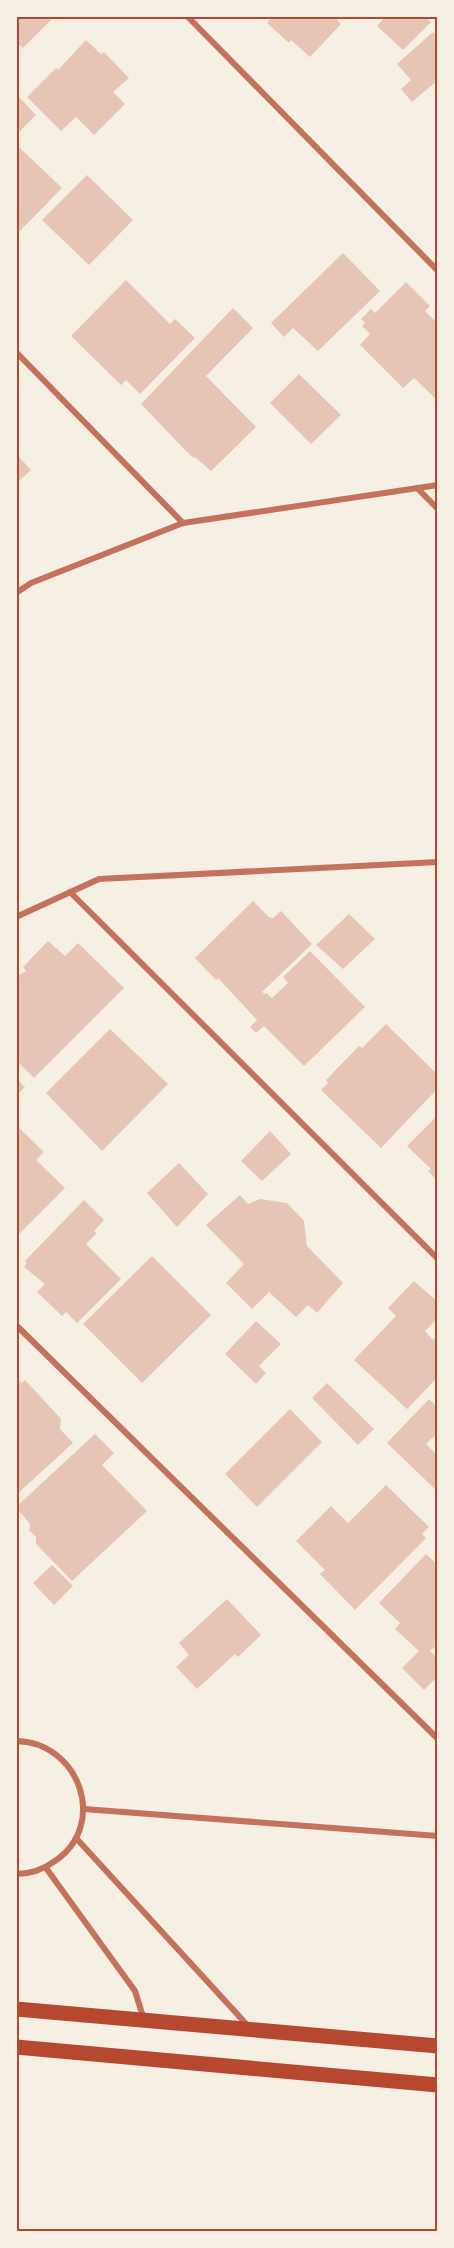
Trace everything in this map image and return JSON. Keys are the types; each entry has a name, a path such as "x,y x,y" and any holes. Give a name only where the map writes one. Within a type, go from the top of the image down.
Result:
{"main road":[{"path":"16,2009 438,2046"},
{"path":"16,2047 438,2085"}],"street":[{"path":"187,16 438,271"},
{"path":"16,352 183,523"},
{"path":"16,593 31,583 183,523 438,485"},
{"path":"417,488 438,509"},
{"path":"16,916 99,879 438,862"},
{"path":"70,892 438,1259"},
{"path":"16,1325 438,1740"},
{"path":"16,1741 29,1741 51,1750 68,1765 80,1786 84,1809 76,1838 63,1856 46,1868 16,1874"},
{"path":"84,1809 438,1836"},
{"path":"76,1838 252,2030"},
{"path":"46,1868 135,1991 145,2021"}],"building":[{"path":"16,16 55,16 23,48 16,41"},
{"path":"268,16 333,16 341,24 310,57 291,40 289,43 267,23 270,19"},
{"path":"386,16 424,16 431,22 403,50 377,26"},
{"path":"433,32 438,36 438,80 412,102 401,89 411,80 397,64"},
{"path":"86,40 101,54 104,52 129,78 113,92 125,104 94,135 76,117 61,131 27,97 56,68 58,70"},
{"path":"19,97 36,115 16,135 16,100"},
{"path":"20,148 62,188 16,235 16,151"},
{"path":"87,175 133,220 89,265 42,220"},
{"path":"343,253 380,291 318,351 293,328 284,337 271,323"},
{"path":"126,280 170,324 175,319 195,338 140,394 126,380 121,385 71,336"},
{"path":"406,282 430,306 425,311 438,324 438,396 435,398 414,378 403,388 360,345 370,334 362,326 365,323 361,319 371,309 375,313"},
{"path":"233,308 253,328 206,376 256,427 211,471 187,452 141,404"},
{"path":"299,374 341,415 311,444 270,403"},
{"path":"16,454 31,470 16,484"},
{"path":"253,901 269,917 273,918 281,911 312,944 262,992 272,998 288,983 283,977 310,951 365,1007 304,1066 264,1026 256,1033 250,1027 257,1020 218,978 216,980 195,958"},
{"path":"349,914 375,939 343,969 316,945"},
{"path":"48,941 65,956 78,943 124,988 34,1078 16,1060 16,1044 19,1041 16,1039 16,975 26,971 23,967"},
{"path":"386,1024 438,1075 438,1088 381,1148 321,1090 328,1083 326,1080 359,1046 362,1048"},
{"path":"110,1029 168,1084 102,1151 46,1093"},
{"path":"16,1078 25,1087 16,1096"},
{"path":"438,1115 438,1181 428,1171 431,1169 407,1146"},
{"path":"16,1125 44,1152 36,1160 65,1188 16,1237"},
{"path":"270,1131 291,1154 262,1181 241,1161"},
{"path":"179,1163 208,1194 177,1227 147,1193"},
{"path":"240,1195 248,1204 260,1199 287,1203 304,1221 307,1246 343,1283 317,1313 308,1305 296,1317 269,1292 252,1309 226,1283 244,1264 206,1225"},
{"path":"84,1200 104,1220 94,1231 97,1233 86,1244 121,1279 77,1323 66,1312 62,1316 37,1292 45,1284 24,1267 27,1263 25,1261"},
{"path":"152,1256 211,1315 142,1383 83,1324"},
{"path":"414,1281 438,1302 438,1318 425,1331 433,1340 438,1338 438,1377 407,1409 354,1360 396,1316 388,1308"},
{"path":"256,1321 281,1344 259,1366 266,1373 256,1384 225,1354"},
{"path":"16,1377 22,1383 25,1380 61,1419 60,1429 73,1443 16,1495"},
{"path":"327,1383 374,1429 358,1445 312,1398"},
{"path":"429,1399 438,1408 438,1432 426,1444 438,1456 438,1492 387,1443"},
{"path":"290,1409 322,1442 257,1507 225,1474"},
{"path":"95,1434 114,1453 102,1465 147,1511 72,1581 36,1544 36,1537 29,1530 30,1524 16,1507"},
{"path":"386,1485 429,1527 422,1534 426,1538 355,1610 320,1574 325,1570 296,1541 331,1506 348,1523"},
{"path":"426,1554 438,1565 438,1644 430,1651 438,1659 438,1676 424,1690 402,1668 419,1651 395,1629 400,1623 379,1603"},
{"path":"52,1565 73,1586 54,1605 33,1583"},
{"path":"227,1599 261,1635 238,1657 235,1654 197,1689 176,1667 189,1655 179,1643"}]}
